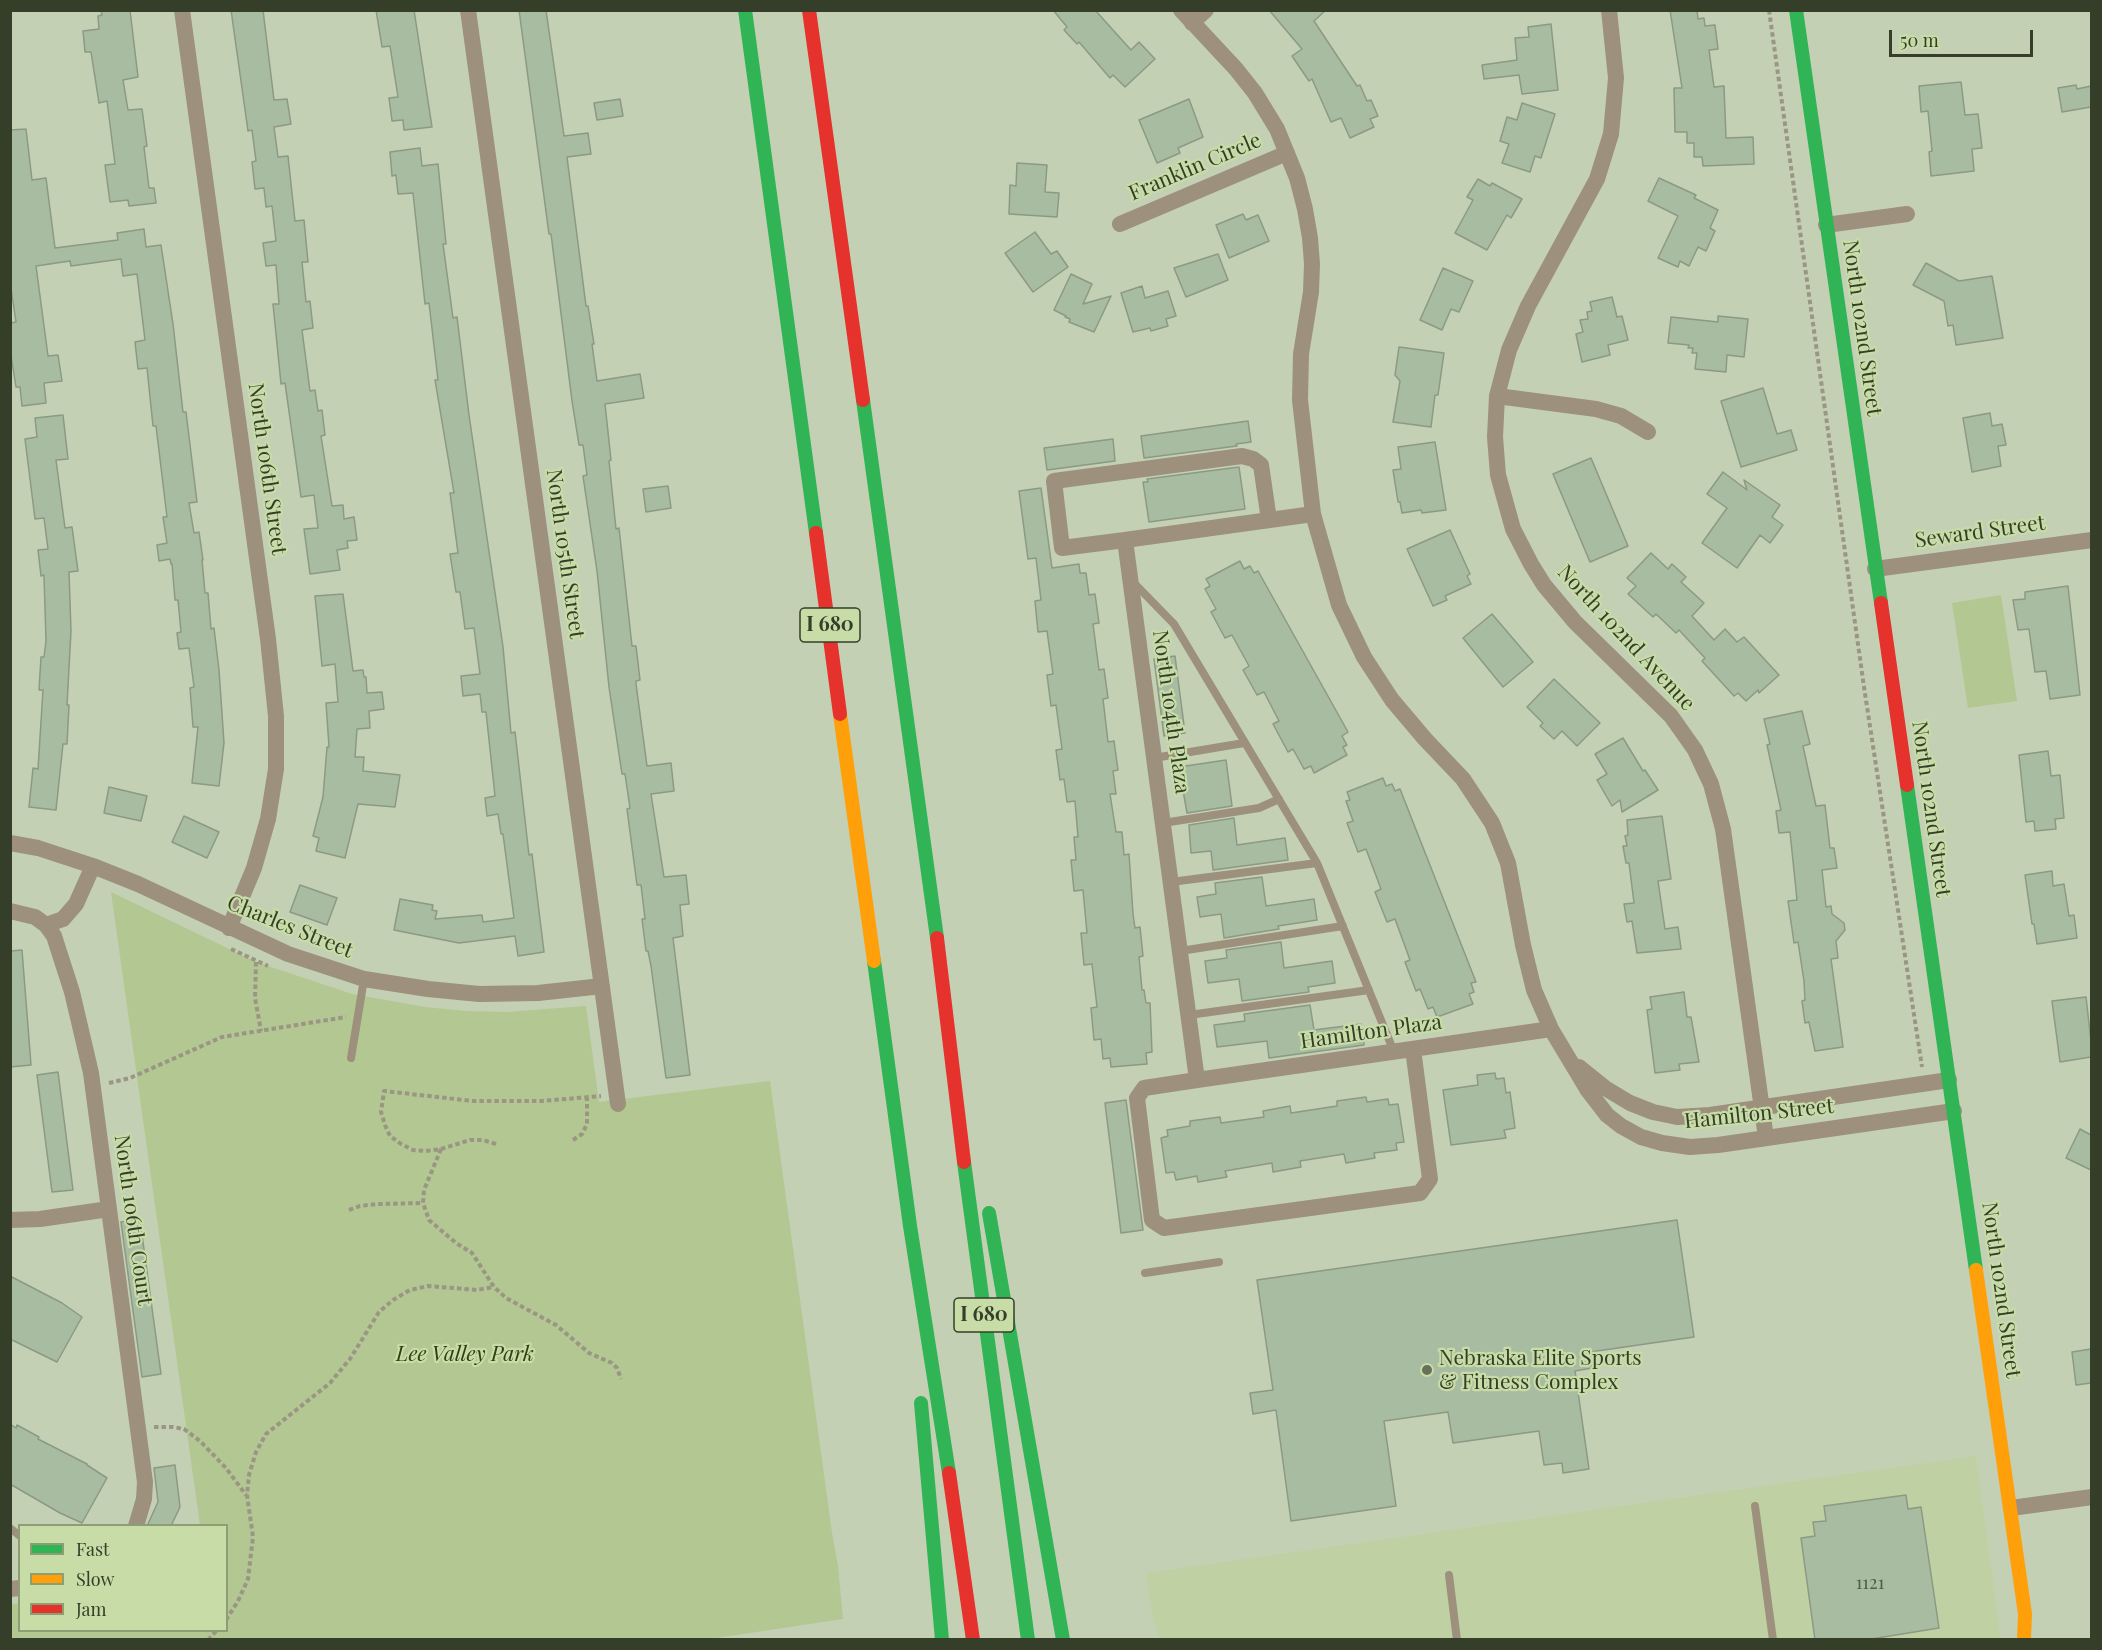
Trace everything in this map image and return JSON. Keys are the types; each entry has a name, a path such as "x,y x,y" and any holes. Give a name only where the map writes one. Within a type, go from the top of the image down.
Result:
{"main road":[{"name":"I 680","path":"745,10 910,1226 938,1394 974,1640"},
{"name":"I 680","path":"809,10 944,989 970,1212 1028,1640"},
{"name":"North 102nd Street","path":"1796,10 2011,1508 2025,1614 2024,1640"},
{"path":"944,989 975,1142"},
{"path":"987,1200 1063,1640"},
{"path":"910,1226 920,1382 942,1640"},
{"name":"North 102nd Street","path":"2025,1614 2037,1640"}],"street":[{"name":"North 106th Street","path":"182,10 268,639 276,716 276,769 268,819 254,868 229,928"},
{"name":"North 105th Street","path":"468,10 617,1099"},
{"path":"1206,10 1187,17 1236,69 1255,93 1277,129 1305,209 1310,238 1311,292 1301,354 1299,388 1313,514 1339,605 1364,657 1404,716 1443,756 1479,800 1503,846 1513,881 1534,990 1551,1029 1571,1060"},
{"name":"North 102nd Avenue","path":"1609,10 1615,57 1616,91 1611,134 1606,154 1587,200 1520,324 1509,350 1497,396 1495,437 1497,476 1509,519 1526,557 1550,592 1575,622 1671,716 1695,750 1711,784 1723,829 1766,1138"},
{"name":"Franklin Circle","path":"1120,224 1287,153"},
{"path":"1826,225 1907,214"},
{"path":"1497,396 1602,410 1621,416 1648,432"},
{"path":"1269,520 1261,465 1253,459 1242,456 1054,481 1062,548 1125,540 1313,514"},
{"name":"North 104th Plaza","path":"1125,540 1197,1080"},
{"name":"Seward Street","path":"1875,570 2091,540"},
{"name":"Charles Street","path":"10,843 38,848 93,866 138,884 229,928 310,963 364,979 479,994 538,993 602,986"},
{"path":"10,911 35,917 46,925 63,919 76,904 93,866"},
{"name":"North 106th Court","path":"46,925 54,936 66,970 92,1085 145,1482 144,1498 137,1524"},
{"name":"Hamilton Plaza","path":"1413,1049 1430,1179 1420,1193 1164,1228 1152,1220 1137,1098 1144,1088 1197,1080 1551,1029"},
{"name":"Hamilton Street","path":"1571,1060 1605,1088 1630,1103 1653,1112 1677,1117 1710,1115 1949,1080"},
{"name":"Hamilton Street","path":"1571,1060 1587,1089 1602,1109 1621,1126 1641,1137 1690,1147 1954,1112"},
{"path":"10,1220 40,1220 109,1209"},
{"path":"2011,1508 2091,1497"}],"lane":[{"path":"1130,579 1174,624 1317,862 1394,1052"},
{"path":"1154,759 1244,743"},
{"path":"1163,823 1259,808 1279,799"},
{"path":"1171,882 1317,862"},
{"path":"1180,951 1343,926"},
{"path":"351,1058 364,979"},
{"path":"1189,1015 1369,990"},
{"path":"1145,1273 1219,1262"},
{"path":"1755,1506 1773,1640"},
{"path":"1449,1575 1457,1640"}],"path":[{"path":"1769,10 1864,687 1924,1084"},
{"path":"256,962 255,998 261,1031"},
{"path":"92,1085 130,1078 222,1037 348,1017"},
{"path":"496,1144 483,1140 471,1140 441,1149 413,1150 390,1136 381,1112 384,1091 472,1101 617,1099"},
{"path":"573,1140 582,1134 587,1124 587,1098"},
{"path":"441,1149 424,1190 423,1203 429,1220 456,1243 472,1253 494,1287 520,1307 556,1324 589,1353 612,1363 617,1368 621,1379"},
{"path":"349,1210 377,1204 423,1203"},
{"path":"228,1617 248,1579 253,1537 247,1496 249,1475 256,1452 266,1434 330,1383 350,1359 379,1312 393,1300 410,1290 428,1286 477,1290 494,1287"},
{"path":"138,1429 162,1426 184,1429 213,1454 247,1496"}],"shaded area":[{"path":"1976,1456 2001,1639 1159,1639 1152,1614 1146,1573"}],"green space":[{"path":"2001,595 2017,701 1968,708 1952,603"},
{"name":"Lee Valley Park","path":"111,892 256,962 352,994 425,1007 465,1011 507,1012 586,1006 599,1102 770,1081 838,1566 843,1619 703,1640 11,1640 10,1605 18,1603 18,1632 228,1632 228,1524 200,1524"}],"building":[{"path":"101,10 130,10 138,77 123,80 128,110 142,109 149,188 154,188 156,203 129,206 128,200 110,202 105,165 115,164 107,101 99,103 91,52 85,52 83,31 99,29 98,16 102,15"},
{"path":"231,10 263,10 274,100 287,99 291,124 274,127 278,157 288,156 295,221 304,220 308,262 302,262 306,302 310,301 313,328 302,330 310,391 315,390 318,411 322,410 325,435 321,436 332,506 343,505 344,519 354,517 357,540 347,541 348,548 337,550 340,570 310,574 304,529 318,528 314,495 301,497 285,383 281,384 273,304 279,304 276,265 266,266 263,243 276,241 272,206 266,207 264,188 255,189 252,162 256,161 252,130 248,131"},
{"path":"376,10 414,10 432,127 404,130 403,120 392,121 389,98 398,97 390,46 382,47"},
{"path":"519,10 546,10 564,136 588,133 591,154 567,157 586,306 588,306 594,344 592,344 597,381 640,374 644,398 605,404 616,529 619,528 632,646 636,646 640,680 636,681 636,684 647,766 671,763 674,791 651,794 664,877 686,875 689,904 680,905 683,936 673,938 690,1075 666,1078 651,966 648,951 646,951 641,885 637,885 627,809 630,808 625,774 622,774 609,687 597,571 583,476 587,475 583,445 579,445 572,401"},
{"path":"1053,10 1095,10 1131,50 1139,42 1155,59 1125,87 1113,75 1110,78 1079,42 1077,44 1064,30 1067,27"},
{"path":"1269,10 1326,10 1314,21 1357,86 1360,85 1367,101 1371,100 1378,116 1370,119 1374,127 1350,138 1341,118 1331,122 1312,79 1309,81 1292,56 1302,49"},
{"path":"1670,10 1697,10 1698,19 1704,18 1705,26 1715,25 1718,49 1709,50 1714,87 1724,86 1726,138 1753,137 1754,164 1703,166 1702,157 1694,157 1694,143 1687,143 1687,132 1675,132 1674,88 1682,88"},
{"path":"1551,24 1558,90 1522,94 1519,75 1484,79 1482,65 1517,60 1515,38 1529,37 1528,27"},
{"path":"1961,82 1965,115 1978,114 1982,148 1972,149 1974,171 1931,176 1929,152 1932,151 1928,111 1921,112 1919,86"},
{"path":"2076,85 2077,89 2091,86 2091,107 2062,112 2058,88"},
{"path":"620,99 623,116 597,120 594,103"},
{"path":"1189,99 1203,137 1178,148 1180,153 1157,163 1139,120"},
{"path":"1522,103 1555,114 1541,158 1535,156 1530,172 1502,163 1509,144 1500,141 1507,117 1517,120"},
{"path":"26,129 32,180 46,178 55,248 118,240 117,233 144,229 146,247 161,245 197,502 189,503 194,533 199,532 205,593 208,593 211,629 214,628 219,670 224,743 219,786 192,783 198,727 193,727 190,688 194,687 189,648 179,649 177,633 181,632 172,564 170,559 159,561 157,545 167,543 163,517 167,517 147,368 138,369 135,342 145,340 137,274 123,276 121,259 71,266 70,261 36,266 48,356 58,355 62,381 44,383 46,403 22,406 20,387 16,387 10,349 10,323 16,322 10,282 10,130"},
{"path":"420,148 422,166 438,164 446,244 443,244 453,318 457,317 503,647 511,733 515,732 529,855 532,854 544,952 518,956 515,936 459,943 394,930 400,899 433,905 432,910 437,911 435,919 482,915 483,922 514,918 503,834 501,834 498,814 487,816 485,798 495,796 486,712 482,712 480,694 463,696 461,676 480,674 474,628 465,629 460,592 456,592 450,554 458,553 450,493 454,493 435,380 438,380 429,303 425,304 413,193 398,194 396,175 392,176 390,152"},
{"path":"1017,163 1047,165 1045,192 1059,193 1057,217 1009,214 1010,185 1016,186"},
{"path":"1659,178 1696,195 1694,198 1718,210 1710,228 1715,231 1706,251 1698,247 1689,266 1680,261 1678,267 1658,258 1678,216 1648,201"},
{"path":"1478,179 1490,186 1492,183 1522,199 1511,218 1507,215 1487,250 1455,233 1473,200 1467,197"},
{"path":"1243,214 1246,220 1258,215 1269,241 1229,258 1216,225"},
{"path":"1035,232 1051,254 1057,251 1068,267 1033,292 1005,253"},
{"path":"1218,254 1228,280 1186,297 1174,268"},
{"path":"1926,263 1959,281 1992,276 2003,338 1956,345 1953,325 1948,326 1944,301 1913,285"},
{"path":"1443,268 1473,281 1459,312 1451,309 1442,330 1420,320"},
{"path":"1071,274 1092,284 1083,304 1111,296 1094,332 1069,322 1070,319 1054,310"},
{"path":"1142,286 1145,298 1168,291 1176,316 1166,319 1168,326 1151,331 1150,328 1133,332 1121,293"},
{"path":"1612,297 1617,317 1622,316 1628,340 1608,345 1610,355 1582,362 1576,334 1583,332 1580,320 1588,319 1587,312 1592,311 1590,302"},
{"path":"1718,316 1748,319 1744,357 1727,355 1726,372 1695,369 1697,353 1692,353 1693,348 1688,348 1689,345 1668,343 1671,317 1718,322"},
{"path":"1399,347 1444,353 1431,427 1393,422 1400,381 1395,375"},
{"path":"1763,388 1777,434 1791,430 1797,450 1741,467 1721,401"},
{"path":"1990,413 1992,426 2002,424 2006,445 1998,446 2001,466 1972,472 1963,418"},
{"path":"63,415 68,459 56,460 65,528 72,527 78,571 69,572 71,631 67,744 63,744 56,810 29,807 33,768 38,769 43,690 39,690 41,657 44,657 46,641 44,575 41,576 38,550 48,549 44,518 35,519 25,439 37,437 35,418"},
{"path":"1248,421 1251,442 1236,444 1237,446 1144,458 1141,436"},
{"path":"1113,439 1115,461 1047,470 1044,448"},
{"path":"1435,442 1446,510 1402,513 1393,470 1401,469 1398,447"},
{"path":"1591,458 1628,546 1590,562 1553,474"},
{"path":"1239,467 1245,509 1149,522 1143,482 1148,482 1147,479"},
{"path":"1723,472 1747,490 1744,480 1780,505 1772,517 1783,525 1770,543 1760,535 1737,568 1702,543 1727,508 1707,494"},
{"path":"668,486 671,508 646,512 643,489"},
{"path":"1041,488 1052,568 1079,564 1080,573 1086,573 1089,595 1095,594 1099,623 1093,624 1099,670 1104,669 1108,698 1103,699 1108,742 1114,741 1118,770 1113,771 1116,794 1110,794 1116,832 1122,832 1124,855 1129,854 1133,914 1135,928 1140,927 1143,956 1139,957 1142,990 1144,990 1146,1003 1150,1003 1152,1052 1146,1053 1147,1064 1111,1067 1110,1058 1103,1059 1101,1039 1094,1040 1091,1008 1097,1007 1092,964 1084,965 1081,933 1087,933 1083,890 1074,891 1071,860 1076,860 1074,837 1078,837 1075,801 1067,802 1064,779 1060,780 1056,750 1062,749 1056,705 1051,706 1047,675 1053,674 1047,631 1038,632 1035,601 1041,600 1036,558 1028,559 1019,491"},
{"path":"1450,530 1470,574 1467,576 1471,584 1445,596 1447,600 1433,606 1407,549"},
{"path":"1651,553 1668,569 1672,564 1686,577 1681,582 1704,603 1692,616 1714,640 1725,629 1737,642 1744,637 1779,675 1746,701 1738,693 1734,696 1702,661 1705,658 1679,630 1676,633 1656,614 1653,617 1628,594 1636,586 1627,578"},
{"path":"1240,561 1244,569 1250,566 1254,573 1258,571 1348,732 1342,736 1347,745 1343,747 1347,755 1314,773 1311,766 1304,769 1293,749 1288,752 1273,724 1279,721 1264,692 1257,695 1243,670 1249,666 1232,635 1225,638 1211,612 1216,609 1205,589 1210,586 1206,579"},
{"path":"2068,586 2080,695 2050,699 2046,671 2035,672 2029,629 2018,630 2013,600 2025,599 2025,592"},
{"path":"343,594 353,671 363,670 367,693 382,692 384,709 369,711 370,728 357,729 355,757 364,757 363,771 400,775 395,807 358,804 345,858 316,851 319,838 313,836 323,797 327,747 329,747 326,703 338,702 335,664 322,666 315,596"},
{"path":"1492,614 1533,662 1503,687 1463,638"},
{"path":"1175,656 1185,733 1164,736 1154,659"},
{"path":"1554,679 1600,723 1577,746 1562,731 1554,739 1540,726 1543,723 1527,707"},
{"path":"1802,711 1810,744 1803,746 1816,806 1825,805 1830,848 1834,848 1837,868 1822,870 1826,907 1831,906 1832,914 1844,923 1845,930 1836,941 1838,958 1831,959 1843,1047 1815,1051 1809,1022 1805,1023 1802,1001 1805,1000 1804,981 1798,942 1794,943 1788,901 1797,900 1790,832 1779,833 1776,811 1781,810 1767,745 1770,744 1764,719"},
{"path":"1623,738 1643,771 1645,770 1658,790 1622,812 1620,800 1612,806 1597,780 1607,774 1595,754"},
{"path":"2048,751 2051,776 2060,775 2064,818 2055,819 2056,829 2035,831 2034,821 2026,822 2019,755"},
{"path":"1226,760 1232,806 1187,813 1179,767"},
{"path":"1383,778 1386,786 1392,784 1395,791 1400,789 1476,982 1471,983 1474,992 1469,994 1473,1004 1437,1017 1433,1007 1428,1009 1420,989 1416,991 1405,962 1410,960 1395,919 1387,922 1375,892 1381,889 1366,849 1358,852 1347,823 1353,821 1346,801 1350,800 1347,792"},
{"path":"109,787 147,796 141,821 104,813"},
{"path":"184,816 219,832 207,858 172,842"},
{"path":"1662,816 1671,879 1658,881 1665,929 1678,927 1681,949 1637,953 1632,921 1627,922 1624,904 1634,903 1629,863 1626,863 1623,846 1627,846 1625,836 1628,835 1627,820"},
{"path":"1234,818 1237,845 1285,838 1288,860 1213,870 1211,851 1191,853 1189,825"},
{"path":"2052,871 2053,886 2064,884 2069,916 2074,915 2077,938 2037,944 2025,875"},
{"path":"1262,877 1266,906 1314,899 1317,920 1224,938 1221,914 1200,917 1197,897 1216,894 1215,883"},
{"path":"300,885 337,898 327,925 290,912"},
{"path":"1281,942 1284,968 1332,961 1335,983 1308,987 1309,992 1242,1001 1239,979 1208,983 1205,961 1227,958 1226,950"},
{"path":"22,950 31,1065 10,1067 10,951"},
{"path":"1684,992 1687,1017 1691,1017 1699,1062 1679,1064 1680,1070 1655,1073 1647,1010 1652,1009 1650,997"},
{"path":"2086,997 2091,1057 2060,1062 2052,1001"},
{"path":"1310,1005 1314,1030 1361,1024 1364,1045 1269,1058 1267,1041 1217,1047 1214,1025 1245,1021 1244,1014"},
{"path":"58,1072 73,1190 52,1192 37,1075"},
{"path":"1495,1073 1496,1079 1504,1078 1506,1093 1510,1092 1515,1128 1504,1130 1506,1138 1451,1145 1443,1090 1478,1085 1477,1075"},
{"path":"1366,1097 1367,1102 1388,1099 1389,1105 1398,1104 1404,1142 1396,1143 1397,1150 1374,1153 1375,1158 1346,1163 1344,1154 1300,1161 1301,1167 1273,1172 1272,1163 1225,1171 1227,1177 1198,1182 1197,1176 1176,1180 1174,1172 1166,1173 1161,1138 1168,1136 1167,1130 1190,1126 1190,1121 1220,1117 1221,1123 1264,1117 1263,1111 1290,1106 1291,1113 1337,1106 1337,1101"},
{"path":"1126,1100 1143,1230 1121,1233 1105,1103"},
{"path":"2080,1129 2091,1135 2091,1170 2066,1158"},
{"path":"140,1220 161,1374 142,1377 121,1222"},
{"name":"Nebraska Elite Sports & Fitness Complex","path":"1677,1220 1694,1337 1590,1352 1592,1368 1575,1371 1589,1469 1563,1473 1562,1463 1544,1465 1539,1431 1453,1443 1448,1412 1384,1421 1396,1506 1291,1521 1276,1410 1253,1414 1250,1393 1273,1390 1257,1280"},
{"path":"10,1276 62,1303 82,1317 57,1362 10,1339"},
{"path":"2091,1349 2091,1383 2076,1385 2072,1352"},
{"path":"10,1424 16,1428 17,1425 39,1437 38,1439 87,1464 107,1478 82,1523 10,1484"},
{"path":"175,1465 180,1507 172,1524 148,1524 158,1502 154,1468"},
{"path":"1906,1495 1908,1509 1921,1507 1939,1628 1865,1640 1815,1640 1801,1538 1815,1536 1813,1522 1826,1521 1824,1506"}],"traffic: fast":[{"path":"745,10 816,533"},
{"path":"1796,10 1881,603"},
{"path":"863,400 937,938"},
{"path":"1907,785 1976,1270"},
{"path":"874,961 910,1226 949,1473"},
{"path":"964,1162 1028,1640"},
{"path":"989,1213 1063,1640"},
{"path":"921,1403 942,1640"}],"traffic: slow":[{"path":"840,714 874,961"},
{"path":"1976,1270 2025,1614 2024,1640"}],"traffic: jam":[{"path":"809,10 863,400"},
{"path":"816,533 840,714"},
{"path":"1881,603 1907,785"},
{"path":"937,938 964,1162"},
{"path":"949,1473 973,1640"}],"place":[{"name":"Nebraska Elite Sports & Fitness Complex","path":"1427,1370"}]}
